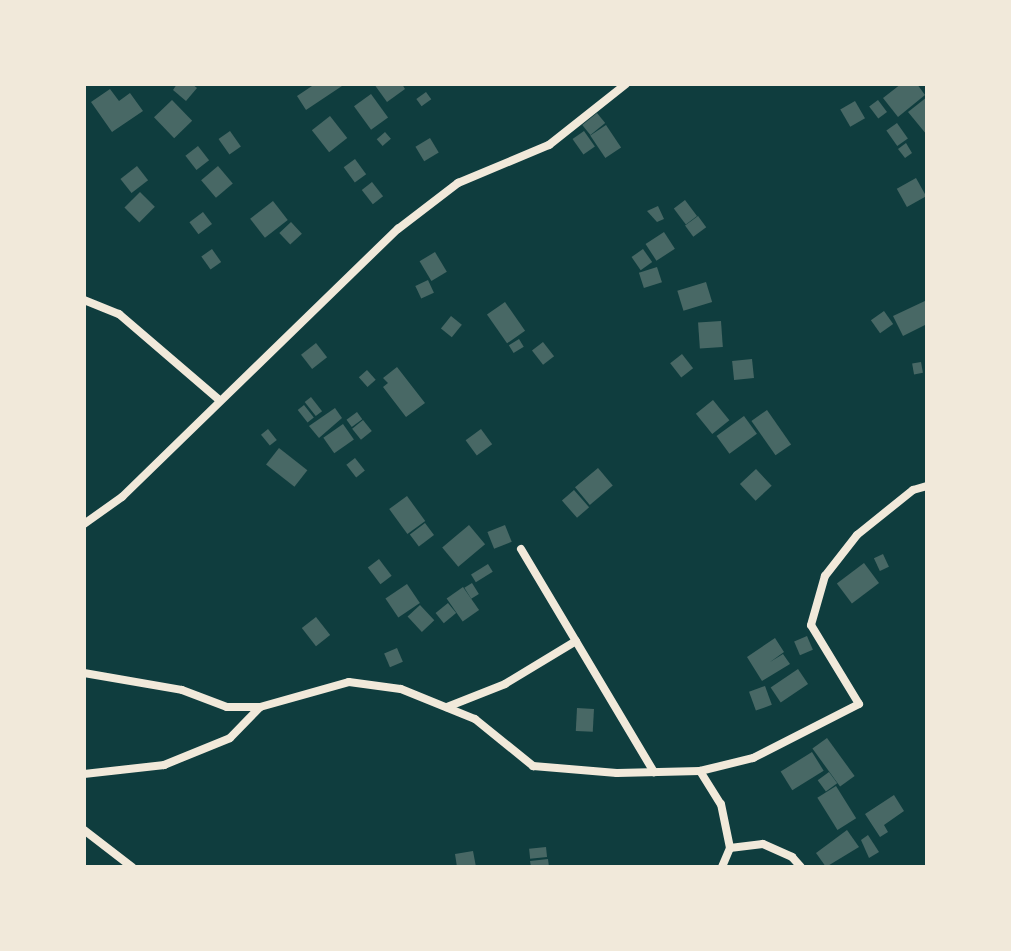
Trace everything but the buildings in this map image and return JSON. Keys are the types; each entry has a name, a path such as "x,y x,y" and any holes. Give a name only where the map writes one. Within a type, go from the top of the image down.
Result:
{"street":[{"path":"84,524 122,497 218,399 398,229 458,183 549,145 626,84"},
{"path":"84,300 119,314 218,399"},
{"path":"84,673 182,690 227,707 260,707 349,682 401,689 475,719 533,766 700,771 753,758 859,704 811,625 825,576 857,535 913,490 927,486"},
{"path":"521,549 654,772"},
{"path":"446,707 505,684 576,641"},
{"path":"84,774 164,765 230,738 260,707"},
{"path":"700,771 721,804 730,848 722,867"},
{"path":"84,830 132,867"},
{"path":"730,848 763,844 792,857 801,867"}]}
